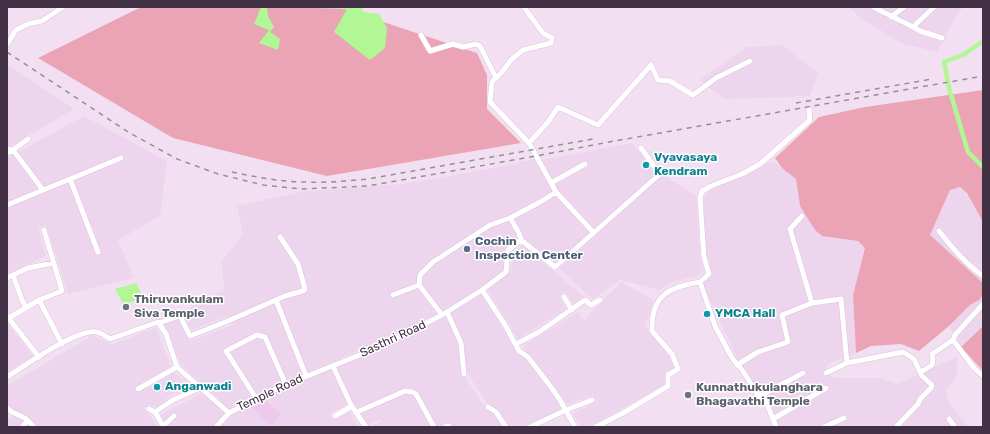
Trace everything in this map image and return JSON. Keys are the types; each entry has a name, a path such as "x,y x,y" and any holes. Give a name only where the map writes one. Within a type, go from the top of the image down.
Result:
{"street":[{"path":"8,43 16,30 28,24 42,21 62,7"},
{"path":"524,7 543,33 552,38 551,43 523,50 511,60 492,82 490,102 529,143 556,192 594,233"},
{"path":"873,7 920,31 942,38"},
{"path":"891,17 904,7"},
{"path":"913,27 934,7"},
{"path":"422,35 430,51 452,44 463,47 476,44 480,46 496,78"},
{"path":"529,143 548,122 558,107 598,124 651,65 658,80 670,81 693,95 716,78 750,60"},
{"path":"596,427 624,413 668,386 668,375 678,369 672,354 652,331 653,315 662,296 682,285 700,282 709,274 704,257 700,198 702,191 742,174 760,164 810,120 809,109"},
{"path":"7,153 10,149 28,139"},
{"path":"510,218 519,233 521,240 555,267 660,174 641,148"},
{"path":"10,149 43,190"},
{"path":"7,205 122,158"},
{"path":"551,183 585,164"},
{"path":"70,179 98,252"},
{"path":"442,315 419,285 420,275 433,262 490,225 510,218 556,192"},
{"path":"802,216 790,229 812,303"},
{"path":"39,357 7,318 39,300 62,291 44,230"},
{"path":"939,231 950,245 983,276"},
{"path":"7,377 62,344 91,331 102,334 110,339 180,316 190,336 285,296 303,291 305,289 298,264 280,237"},
{"name":"Sasthri Road","path":"333,366 377,348 442,315 482,290 506,272 508,250 521,240"},
{"path":"7,278 28,268 54,263"},
{"path":"13,275 26,308"},
{"path":"700,282 715,326 732,358 743,371 756,392 766,402 776,427"},
{"path":"392,295 419,285"},
{"path":"482,290 504,323 519,351 528,357 551,387 575,427"},
{"path":"564,297 572,310"},
{"path":"737,364 758,352 788,342 782,315 812,303 841,299 847,364"},
{"path":"39,300 62,344"},
{"path":"276,300 306,376"},
{"path":"516,344 539,332 585,300 591,305 600,300"},
{"path":"921,372 932,365 932,354 953,340 955,335 983,304"},
{"path":"447,312 461,343 464,374"},
{"name":"Temple Road","path":"159,323 166,334 177,367 229,413 256,398 333,366"},
{"path":"256,398 226,351 257,335 265,337 286,385"},
{"path":"953,340 974,368 983,376"},
{"path":"826,372 847,364 903,352 914,359 922,376 932,385 932,388 920,399 918,404 896,427"},
{"path":"333,366 352,406 366,427"},
{"path":"138,389 177,367"},
{"path":"760,396 803,374"},
{"path":"155,412 173,400 200,388"},
{"path":"773,419 826,388"},
{"path":"356,412 405,391 412,392 416,394 434,427"},
{"path":"530,427 566,410 592,400"},
{"path":"336,416 352,406"},
{"path":"488,407 496,412 506,427"},
{"path":"7,408 27,420 34,427"},
{"path":"149,410 155,412 162,426 174,416"},
{"path":"216,427 229,413"},
{"path":"824,427 844,418"},
{"path":"949,419 955,427"},
{"path":"22,427 27,420"}],"shaded area":[{"path":"141,7 338,7 477,53 487,75 487,109 521,143 327,176 173,138 38,58"},
{"path":"261,7 267,7 268,16 274,27 270,32 280,39 278,50 259,43 269,30 254,24"},
{"path":"362,7 363,12 379,14 387,28 385,48 370,60 334,32 347,9 314,8"},
{"path":"848,7 963,7 954,19 937,52 901,43 861,18"},
{"path":"783,45 818,73 810,96 724,99 700,80 747,47"},
{"path":"7,64 74,109 7,148"},
{"path":"983,90 983,222 967,193 960,187 950,190 930,235 983,283 983,295 919,351 901,344 871,346 856,353 853,295 865,248 858,241 822,236 815,230 800,206 796,179 782,168 775,158 819,117 865,107"},
{"path":"84,116 167,161 160,216 118,240 134,278 68,294 46,225 38,227 46,256 7,274 7,158"},
{"path":"632,143 656,173 555,264 524,239 513,219 558,194 541,160"},
{"path":"534,159 554,192 510,217 489,224 419,275 419,285 439,314 229,409 181,364 164,324 178,319 190,341 233,325 229,316 191,330 181,312 224,290 222,261 243,234 237,206 300,192 403,184 510,165"},
{"path":"773,161 796,179 800,206 822,236 858,241 865,248 853,295 856,353 828,364 826,373 834,378 880,378 898,384 957,357 957,376 946,391 948,401 968,427 778,427 766,402 743,371 702,283 711,275 706,256 704,209 704,198 708,191"},
{"path":"663,174 696,195 700,256 704,271 696,276 673,282 659,290 620,280 593,299 559,269"},
{"path":"960,187 967,193 983,222 983,283 930,235 950,190"},
{"path":"509,219 520,240 507,250 505,271 482,289 442,314 419,285 421,275 433,263 490,226"},
{"path":"523,245 584,297 573,304 565,291 559,296 566,309 518,339 487,289 511,271 513,252"},
{"path":"621,282 654,300 645,326 669,356 675,369 665,376 666,385 587,427 581,427 573,414 597,401 593,396 567,404 529,357 523,346 578,312 585,321 592,311"},
{"path":"136,283 143,297 124,305 115,289"},
{"path":"481,293 518,352 527,358 565,410 526,427 508,427 497,409 489,406 467,373 463,343 450,314"},
{"path":"983,295 983,326 961,347 949,326 970,305 979,300"},
{"path":"446,315 460,344 463,374 486,408 494,413 504,427 370,427 382,421 382,419 368,425 368,427 353,405 335,367"},
{"path":"7,323 33,356 7,373"},
{"path":"983,326 983,371 961,347"},
{"path":"156,327 173,372 195,387 171,395 157,407 150,405 144,408 157,425 154,427 7,427 7,421 12,416 7,411 7,386 93,335 112,345"},
{"path":"330,368 348,404 330,413 332,420 350,412 359,427 166,427 161,414 201,394 228,414 277,390"},
{"path":"262,398 281,414 272,426 248,405"}],"waterway":[{"path":"983,41 963,55 944,62 949,88 968,152 983,167"}],"railway":[{"path":"7,52 128,132 177,159 218,174 263,185 302,189 368,186 983,76"},
{"path":"796,103 932,79"},
{"path":"232,172 269,179 297,182 360,180 593,139"}],"place":[{"name":"Vyavasaya Kendram","path":"646,165"},
{"name":"Cochin Inspection Center","path":"467,249"},
{"name":"Thiruvankulam Siva Temple","path":"126,307"},
{"name":"YMCA Hall","path":"707,314"},
{"name":"Anganwadi","path":"157,387"},
{"name":"Kunnathukulanghara Bhagavathi Temple","path":"688,395"}]}
